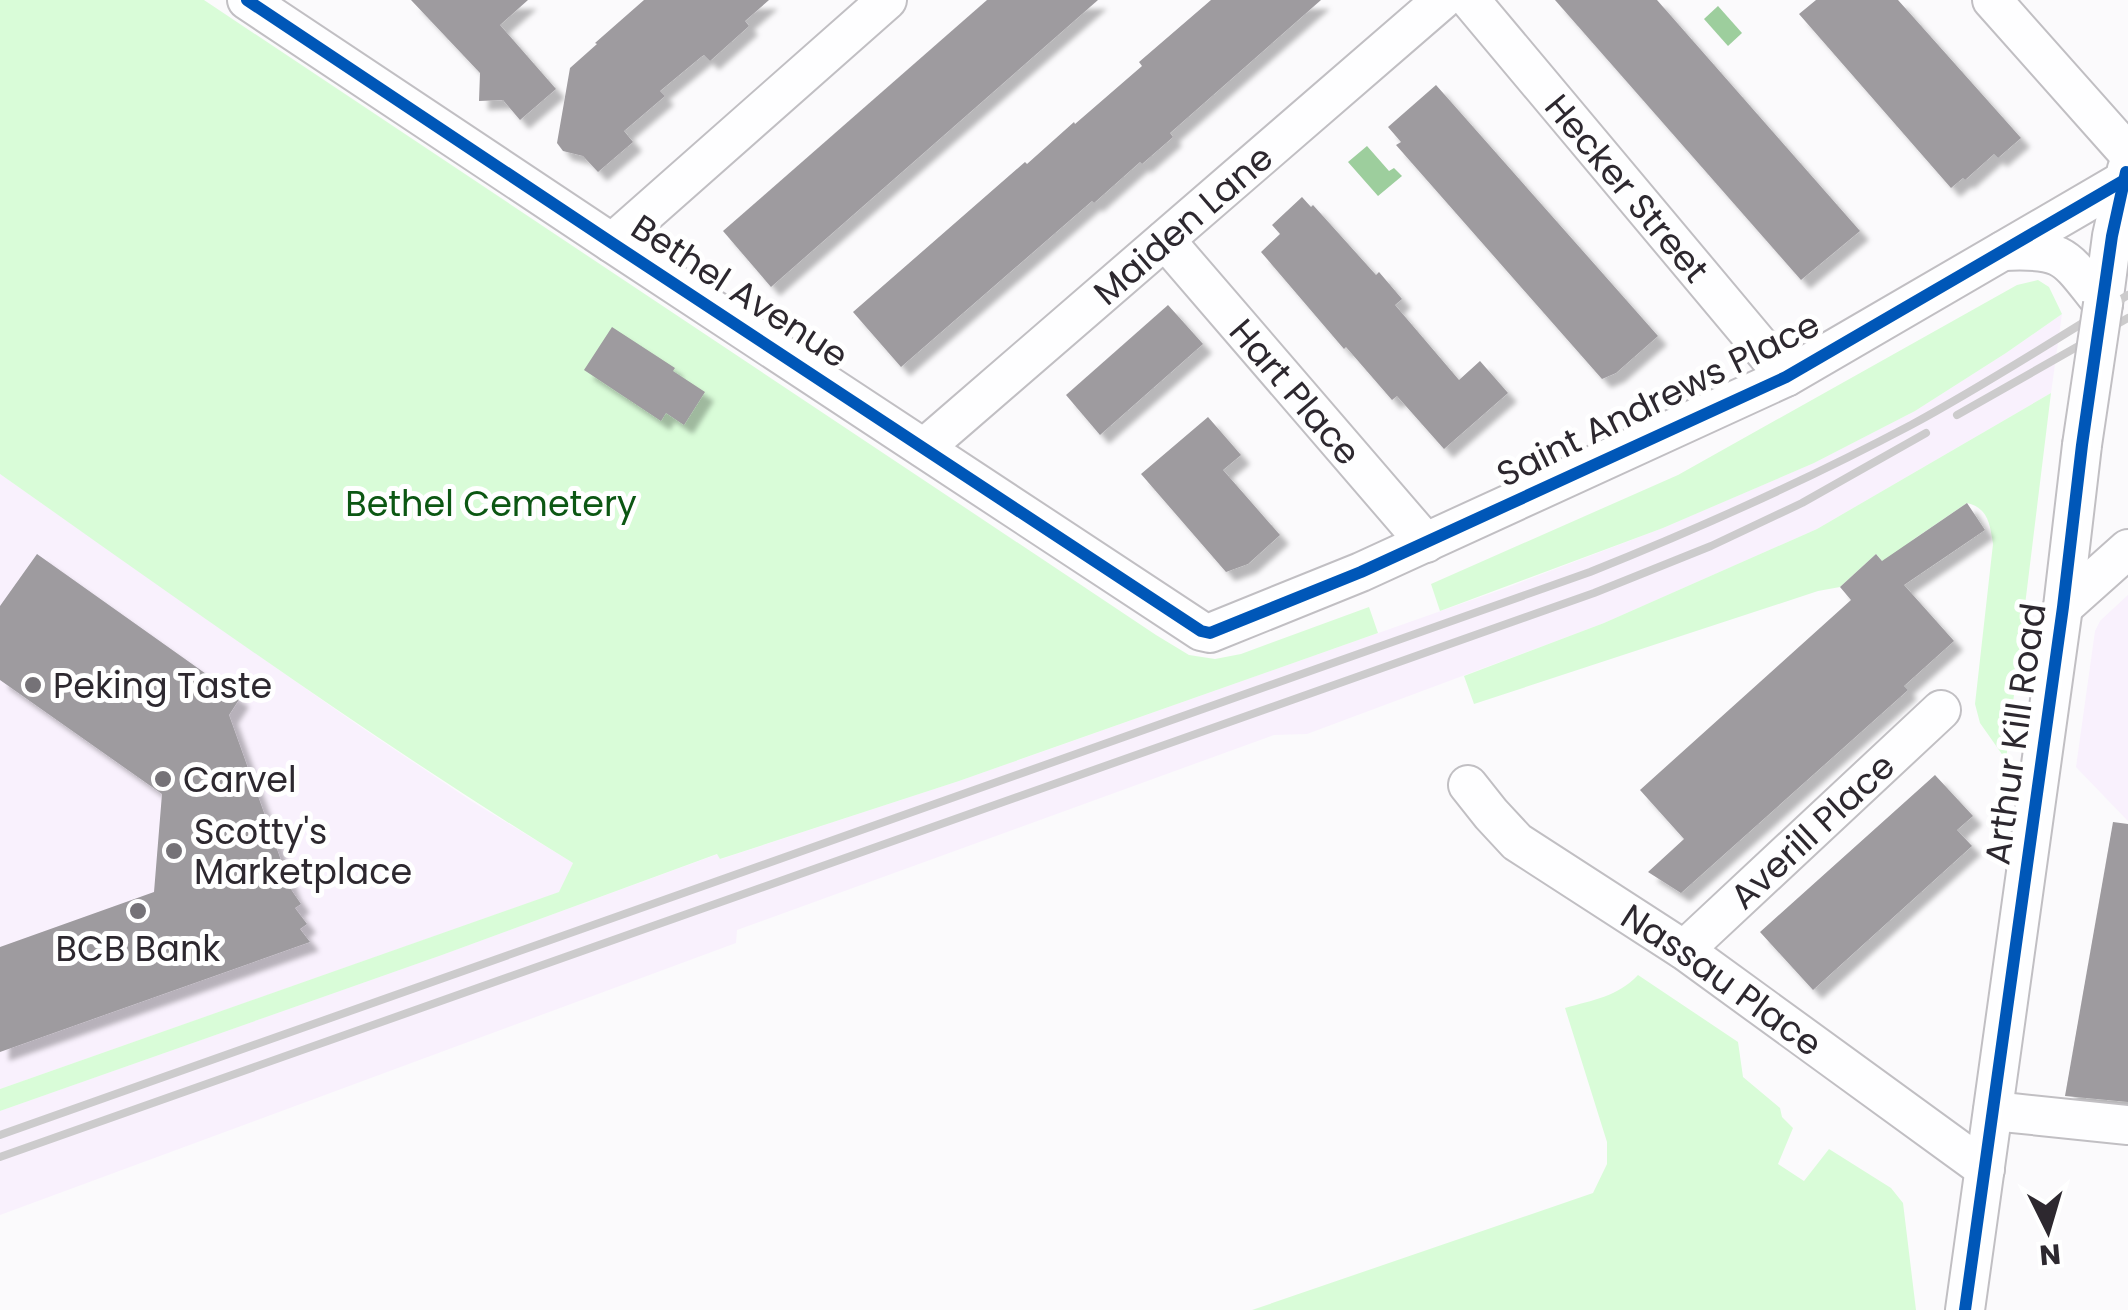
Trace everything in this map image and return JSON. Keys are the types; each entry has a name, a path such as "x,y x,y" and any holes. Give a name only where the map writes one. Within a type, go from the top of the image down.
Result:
{"street":[{"name":"Bethel Avenue","path":"247,0 1201,631"},
{"path":"612,244 886,0"},
{"name":"Maiden Lane","path":"924,448 1442,0"},
{"name":"Hecker Street","path":"1470,0 1786,377"},
{"path":"1992,0 2126,167"},
{"name":"Saint Andrews Place","path":"1201,631 1220,630 1426,544 1786,377 2002,251 2126,167"},
{"name":"Arthur Kill Road","path":"1965,1310 2082,445 2112,236 2126,167"},
{"name":"Hart Place","path":"1165,240 1426,544"},
{"path":"2002,251 2040,249 2057,254 2071,264 2103,304"},
{"path":"2063,607 2128,549"},
{"name":"Averill Place","path":"1684,950 1941,710"},
{"name":"Nassau Place","path":"1468,785 1517,842 1684,950 1985,1169"},
{"path":"1994,1111 2128,1125"}],"shaded area":[{"path":"1718,6 1742,33 1728,46 1704,19"},
{"path":"1367,146 1389,171 1394,168 1402,176 1378,196 1348,162"},
{"path":"2062,314 2051,393 1817,529 1604,623 1307,734 1274,735 737,930 736,943 0,1215 0,1111 718,854 721,859 959,781 1506,588 1663,528 1814,463 1915,411"},
{"path":"0,474 355,723 573,863 560,892 0,1089"},
{"path":"2128,595 2128,821 2076,767 2095,631 2100,621"}],"green space":[{"name":"Bethel Cemetery","path":"0,0 204,0 1189,655 1215,659 1241,654 1369,607 1378,633 959,781 720,859 717,854 0,1111 0,1089 559,892 573,863 355,722 0,474"},
{"path":"2038,280 2049,287 2062,314 1915,411 1814,463 1663,528 1440,611 1431,584 1678,475 2017,285"},
{"path":"2051,393 2006,760 1980,723 1975,704 1993,544 1984,513 1967,503 1884,563 1876,554 1840,587 1474,704 1464,676 1604,623 1817,529"},
{"path":"1638,975 1738,1042 1743,1077 1780,1108 1782,1117 1793,1128 1778,1164 1804,1181 1829,1149 1891,1188 1903,1203 1916,1310 1252,1310 1593,1193 1607,1164 1607,1142 1565,1008 1613,993"}],"building":[{"path":"411,0 528,0 500,25 556,89 520,120 503,100 479,101 480,73"},
{"path":"644,0 769,0 745,21 749,26 710,61 704,55 660,91 665,96 624,131 633,142 598,172 583,156 563,151 557,143 570,68"},
{"path":"987,0 1098,0 771,287 723,231"},
{"path":"1211,0 1321,0 1170,133 1173,137 1092,201 901,367 853,312 1142,66 1139,62"},
{"path":"1555,0 1657,0 1860,231 1801,280"},
{"path":"1816,0 1898,0 2021,138 1951,188 1799,14"},
{"path":"1436,85 1658,336 1616,373 1602,379 1396,145 1401,142 1388,127"},
{"path":"1302,197 1376,275 1379,272 1402,299 1395,305 1459,380 1480,361 1508,393 1444,449 1397,396 1392,400 1344,349 1261,252 1280,234 1272,225"},
{"path":"1168,305 1203,344 1100,435 1066,395"},
{"path":"612,327 705,392 684,425 666,413 661,421 584,370"},
{"path":"1208,417 1241,455 1223,470 1280,535 1248,564 1226,572 1141,474"},
{"path":"1967,503 1985,530 1904,585 1954,641 1904,686 1908,690 1681,893 1648,872 1684,839 1640,790 1851,600 1840,587 1876,554 1882,561"},
{"path":"37,554 240,698 229,715 292,891 301,904 295,908 307,924 300,929 310,942 0,1052 0,947 154,892 162,794 0,680 0,606"},
{"path":"1935,775 1973,816 1957,830 1972,846 1813,990 1760,932"},
{"path":"2113,822 2128,824 2128,1102 2065,1096"}],"railway":[{"path":"0,1135 1590,572 1753,503 1911,425 2128,295"},
{"path":"1957,415 2128,318"},
{"path":"0,1157 1594,593 1711,546 1802,503 1926,433"}],"cycle path":[{"path":"247,0 1201,631 1210,633 1361,572 1786,377 2123,181"},
{"path":"1965,1310 2082,445 2112,236 2126,172"}],"place":[{"name":"Peking Taste","path":"33,685"},
{"name":"Carvel","path":"163,779"},
{"name":"Scotty's Marketplace","path":"174,851"},
{"name":"BCB Bank","path":"138,911"}]}
